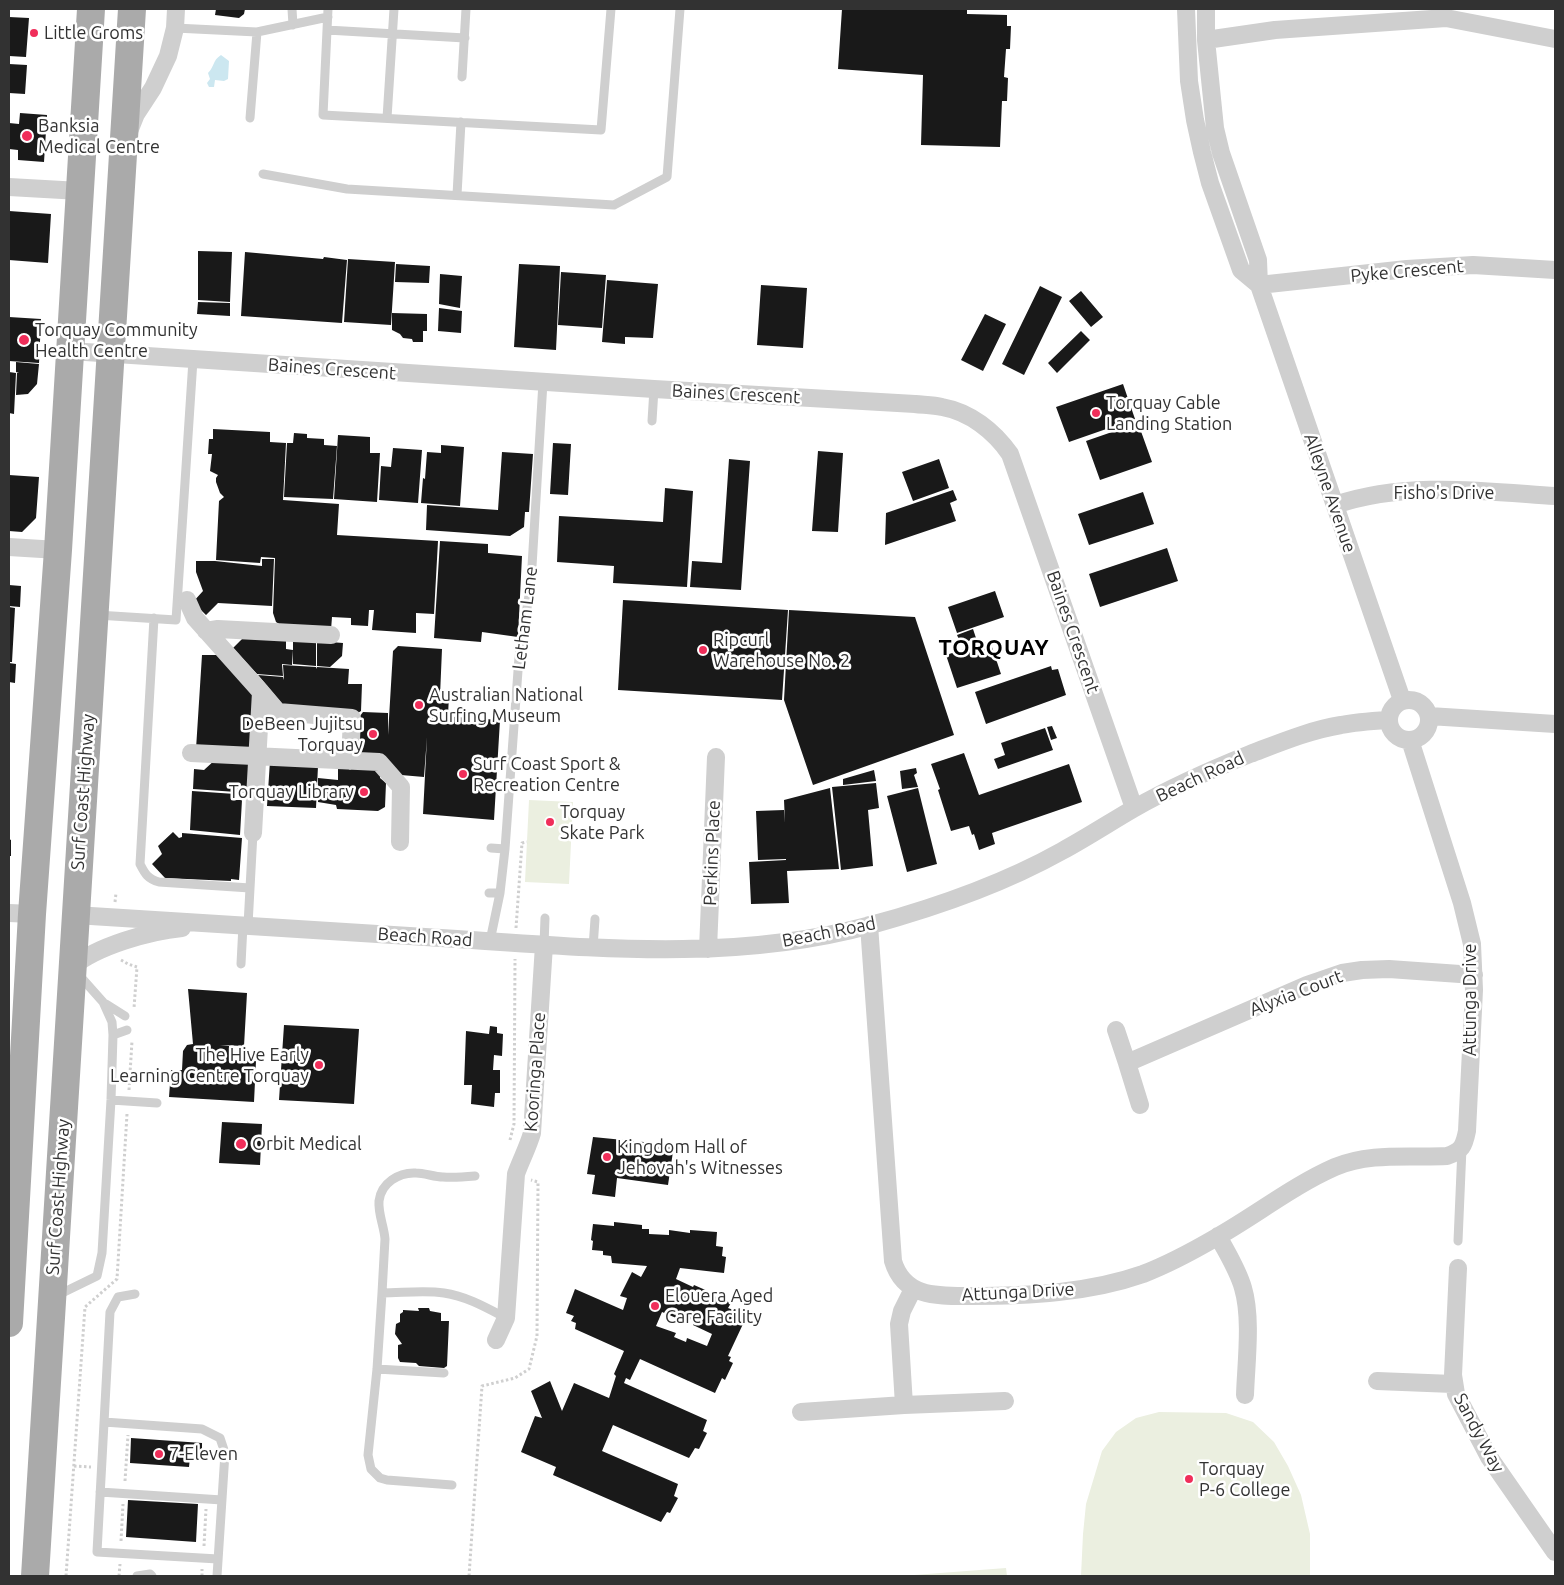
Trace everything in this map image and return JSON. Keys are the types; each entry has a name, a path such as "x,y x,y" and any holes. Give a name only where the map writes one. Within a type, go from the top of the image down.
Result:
{"main road":[{"path":"9,1323 20,914 58,550 91,9"},
{"name":"Surf Coast Highway","path":"35,1576 132,9"},
{"path":"20,914 75,915"}],"street":[{"path":"123,145 136,114 153,88 168,56 176,9"},
{"name":"Alleyne Avenue","path":"1186,9 1189,81 1195,120 1210,183 1241,270 1259,285"},
{"name":"Alleyne Avenue","path":"1206,9 1206,40 1216,128 1224,160 1258,260 1259,285 1402,700"},
{"path":"1206,40 1275,30 1446,18 1555,39"},
{"path":"9,187 80,191"},
{"name":"Pyke Crescent","path":"1259,285 1407,269 1473,265 1555,270"},
{"name":"Baines Crescent","path":"70,351 942,407 960,412 989,430 1000,440 1010,454 1134,808"},
{"name":"Fisho's Drive","path":"1334,505 1355,498 1413,490 1447,489 1555,496"},
{"path":"9,547 58,550"},
{"path":"187,600 195,618 206,632 278,712 352,718 350,761"},
{"path":"206,632 218,629 331,635"},
{"path":"253,833 262,692"},
{"path":"1402,700 1413,700 1421,704 1427,710 1429,716 1425,732 1419,737 1410,740 1401,739 1393,732 1388,720 1390,710 1394,704 1402,700"},
{"path":"1429,716 1555,724"},
{"name":"Beach Road","path":"75,915 593,948 708,949 791,941 869,926 959,897 1020,872 1062,852 1134,808 1188,780 1274,745 1338,725 1388,720"},
{"name":"Attunga Drive","path":"913,1289 932,1294 1008,1296 1066,1291 1121,1281 1161,1266 1218,1236 1317,1176 1336,1167 1355,1161 1389,1156 1447,1156 1456,1153 1462,1148 1467,1131 1474,958 1469,926 1410,740"},
{"path":"190,753 379,762 401,787 400,842"},
{"name":"Perkins Place","path":"708,949 716,757"},
{"name":"Beach Road","path":"72,967 90,954 142,936 176,928 239,925"},
{"path":"869,926 893,1260 898,1276 913,1289 902,1311 899,1324 904,1405"},
{"name":"Kooringa Place","path":"496,1340 506,1318 516,1174 532,1133 544,945"},
{"name":"Alyxia Court","path":"1127,1063 1307,985 1342,973 1389,969 1474,975"},
{"path":"1116,1030 1140,1105"},
{"path":"1218,1236 1237,1272 1246,1301 1245,1395"},
{"name":"Sandy Way","path":"1458,1268 1453,1384 1456,1394 1489,1457 1555,1552"},
{"path":"1377,1380 1453,1384"},
{"path":"801,1412 1005,1401"}],"lane":[{"path":"292,9 293,25"},
{"path":"388,118 394,9"},
{"path":"462,77 466,9"},
{"path":"174,28 257,32 293,25 328,13 323,114 602,130 612,9"},
{"path":"263,174 347,189 614,205 667,177 680,9"},
{"path":"328,30 465,38"},
{"path":"250,118 257,32"},
{"path":"457,195 461,122"},
{"path":"94,615 176,620 193,360"},
{"name":"Letham Lane","path":"490,941 500,893 519,657 531,583 543,382"},
{"path":"652,421 654,389"},
{"path":"154,618 140,864 145,875 150,880 159,882 250,888"},
{"path":"241,964 239,925 250,888 253,833"},
{"path":"492,848 505,849"},
{"path":"489,893 500,893"},
{"name":"Kooringa Place","path":"544,945 545,918"},
{"path":"593,948 595,919"},
{"path":"72,967 103,1002 125,1016"},
{"path":"51,1298 97,1276 102,1253 113,1035 112,1022 103,1002"},
{"path":"113,1035 127,1030"},
{"path":"111,1100 157,1103"},
{"name":"Attunga Drive","path":"1458,1241 1462,1148"},
{"path":"452,1484 386,1480 380,1478 371,1469 368,1455 377,1369 385,1239 379,1200 382,1190 395,1177 411,1173 444,1178 474,1176"},
{"path":"382,1294 443,1292 479,1304 506,1318"},
{"path":"135,1294 118,1297 110,1312 97,1552 218,1559"},
{"path":"377,1369 444,1373"},
{"path":"104,1422 202,1428 220,1438 225,1453 216,1576"},
{"path":"100,1492 222,1500"},
{"path":"137,1576 150,1574 152,1576"}],"path":[{"path":"202,1576 207,1499"}],"shaded area":[{"name":"Torquay Skate Park","path":"529,800 573,802 569,884 525,882"},
{"path":"1159,1412 1226,1413 1253,1422 1274,1442 1288,1466 1301,1495 1310,1534 1310,1576 1081,1576 1086,1504 1102,1451 1116,1432 1136,1418"},
{"path":"1006,1568 1007,1576 914,1576 914,1575"}],"water":[{"path":"221,55 229,61 228,79 224,81 215,80 214,87 209,87 207,83 210,79 208,73 216,59"}],"building":[{"path":"216,9 245,9 244,14 239,18 215,15"},
{"path":"842,9 967,9 967,14 1007,15 1007,26 1011,26 1010,49 1006,49 1004,77 1008,78 1007,101 1002,101 1000,147 921,145 923,75 838,69"},
{"path":"9,17 29,18 26,57 9,56"},
{"path":"9,64 27,65 25,94 9,93"},
{"name":"Banksia Medical Centre","path":"20,113 47,115 44,162 18,160 18,150 9,149 9,123 19,124"},
{"path":"9,211 51,214 48,263 9,260"},
{"path":"198,251 232,252 230,302 198,300"},
{"path":"245,252 347,260 342,323 241,316"},
{"path":"348,259 395,262 391,325 344,322"},
{"path":"396,264 430,266 429,283 395,282"},
{"path":"519,264 560,266 556,350 514,347"},
{"path":"561,272 606,275 602,328 558,325"},
{"path":"440,274 462,276 460,308 439,304"},
{"path":"607,280 658,284 653,338 625,337 625,344 602,342"},
{"path":"761,285 807,288 803,348 757,345"},
{"path":"1040,286 1062,297 1024,375 1002,364"},
{"path":"1081,291 1103,317 1091,327 1069,301"},
{"path":"198,302 230,303 230,316 197,314"},
{"path":"439,308 462,311 461,333 438,331"},
{"path":"392,313 427,314 427,331 423,331 423,342 413,342 412,339 403,338 392,330"},
{"path":"985,314 1006,324 983,371 961,360"},
{"name":"Torquay Community Health Centre","path":"9,317 41,319 39,363 9,361"},
{"path":"1081,331 1090,340 1057,373 1048,363"},
{"path":"16,362 39,364 37,384 28,394 16,395 17,373 19,373 16,372"},
{"path":"9,372 16,373 14,414 9,413"},
{"name":"Torquay Cable Landing Station","path":"1123,384 1135,419 1069,442 1056,407"},
{"path":"1138,423 1152,462 1100,480 1086,441"},
{"path":"213,429 270,432 270,442 286,443 283,500 339,504 337,535 438,541 434,614 416,613 416,633 372,630 374,610 369,610 368,626 351,625 351,618 332,617 331,630 284,627 276,622 273,613 275,558 261,557 260,563 216,560 219,501 224,497 220,493 216,482 218,475 210,471 212,454 208,454 209,439 213,439"},
{"path":"294,433 307,434 307,438 324,439 324,445 337,446 333,499 284,497 287,443 293,443"},
{"path":"338,435 370,437 370,453 380,453 377,502 334,499"},
{"path":"553,443 571,444 568,495 550,494"},
{"path":"441,445 464,447 460,506 421,503 427,452 441,453"},
{"path":"393,448 422,450 418,503 379,500 381,466 391,467"},
{"path":"818,451 843,453 838,532 812,531"},
{"path":"502,452 533,454 529,512 525,512 524,527 510,536 426,530 427,505 498,510"},
{"path":"729,459 750,461 741,590 690,587 692,561 722,563"},
{"path":"939,459 949,488 913,501 902,472"},
{"path":"9,475 39,477 36,518 22,532 9,531"},
{"path":"665,488 693,491 687,587 613,583 614,566 557,562 559,516 663,522"},
{"path":"953,490 957,500 950,503 956,521 885,545 886,513"},
{"path":"1143,492 1154,524 1089,545 1078,514"},
{"path":"440,541 488,544 488,553 522,556 518,637 482,632 481,642 434,638"},
{"path":"1167,548 1178,581 1100,607 1089,574"},
{"path":"262,559 274,559 272,606 218,603 206,615 193,602 203,591 196,572 196,561 262,566"},
{"path":"9,585 21,586 20,607 9,606"},
{"path":"995,591 1004,617 957,633 948,607"},
{"name":"Ripcurl Warehouse No. 2","path":"623,600 788,610 782,700 618,690"},
{"path":"9,607 15,608 12,662 9,662"},
{"path":"789,610 915,617 954,735 813,785 784,700"},
{"path":"973,629 976,638 961,644 957,635"},
{"path":"243,638 286,639 286,649 293,650 292,665 282,664 283,676 257,674 233,648"},
{"path":"293,640 316,641 316,666 293,664"},
{"path":"317,641 343,643 342,656 330,667 317,666"},
{"path":"990,641 1001,674 957,688 946,655"},
{"path":"398,646 442,649 440,696 449,696 448,715 427,715 500,720 494,820 423,814 427,737 424,777 401,775 357,756 360,716 363,712 388,713 388,735 393,651"},
{"path":"202,655 217,655 257,699 254,749 196,749"},
{"path":"9,663 16,664 15,683 9,682"},
{"path":"283,665 316,667 316,669 317,667 349,669 348,684 362,684 361,711 355,715 288,711 258,675 283,677 284,680"},
{"path":"1051,666 1052,670 1058,669 1066,695 986,724 975,692"},
{"path":"1052,726 1057,738 1051,740 1047,727"},
{"path":"1045,728 1053,750 998,769 994,759 1005,755 1001,743"},
{"path":"964,753 979,795 1069,764 1082,802 992,833 995,844 979,850 974,834 972,835 969,826 951,831 931,764"},
{"path":"216,759 247,761 252,769 251,793 193,789 194,769 204,770"},
{"path":"270,761 318,766 316,808 267,806"},
{"path":"338,768 380,770 380,778 386,783 385,807 378,811 337,809 336,805 318,802 318,778 338,780"},
{"path":"916,768 917,773 914,775 918,787 902,789 900,771"},
{"path":"874,770 876,781 843,785 843,779"},
{"path":"876,783 879,808 868,810 873,866 841,870 832,787"},
{"path":"830,788 839,869 787,871 789,903 751,904 749,862 786,860 758,860 756,811 784,810 785,823 784,800"},
{"path":"918,788 937,864 907,872 887,796"},
{"path":"192,791 235,794 235,800 242,800 240,835 190,830"},
{"path":"173,832 179,838 182,837 182,833 242,838 239,880 165,878 152,864 162,854 158,846"},
{"path":"9,839 11,840 11,856 9,856"},
{"path":"188,989 247,993 244,1046 220,1045 229,1046 229,1060 256,1061 254,1102 169,1097 171,1070 182,1070 183,1051 187,1045 193,1044"},
{"name":"The Hive Early Learning Centre Torquay","path":"284,1025 359,1029 354,1104 279,1100"},
{"path":"490,1026 497,1027 497,1033 503,1034 502,1056 494,1055 493,1070 500,1070 500,1093 495,1093 494,1107 471,1104 472,1085 464,1085 466,1031 489,1034"},
{"name":"Orbit Medical","path":"222,1122 262,1124 260,1165 219,1163"},
{"path":"593,1137 674,1145 668,1185 617,1178 615,1197 592,1194 595,1175 587,1174"},
{"path":"614,1222 642,1225 642,1229 649,1229 649,1234 669,1235 669,1230 690,1233 690,1230 717,1232 716,1246 723,1247 722,1256 726,1257 724,1273 680,1268 676,1279 693,1287 694,1285 710,1292 709,1294 731,1303 728,1308 736,1311 733,1318 743,1324 728,1356 731,1357 729,1361 733,1363 725,1380 722,1378 715,1393 640,1359 630,1380 626,1378 624,1383 707,1420 703,1431 707,1433 699,1449 695,1448 689,1458 613,1425 602,1451 678,1484 674,1496 678,1498 670,1513 667,1512 661,1522 553,1475 556,1467 521,1452 535,1416 542,1418 531,1391 550,1381 562,1411 574,1383 609,1398 616,1376 614,1374 624,1351 575,1329 576,1323 571,1321 574,1316 566,1313 575,1289 623,1310 627,1298 620,1296 632,1272 641,1277 647,1266 612,1263 611,1256 603,1255 603,1251 592,1250 593,1224 614,1226","holes":["662,1312 681,1320 682,1316 695,1321 693,1325 712,1334 707,1346 687,1338 686,1342 674,1337 676,1333 656,1326"]},
{"path":"418,1308 429,1308 430,1311 441,1313 441,1321 449,1321 447,1366 444,1368 400,1362 398,1358 398,1345 402,1344 395,1334 396,1324 400,1322 400,1314 403,1310 419,1311"},
{"path":"131,1438 202,1443 202,1458 190,1457 189,1467 130,1463"},
{"path":"128,1500 198,1504 196,1542 126,1537"}],"place":[{"name":"Little Groms","path":"34,33"},
{"name":"Banksia Medical Centre","path":"27,136"},
{"name":"Torquay Community Health Centre","path":"24,340"},
{"name":"Torquay Cable Landing Station","path":"1096,413"},
{"name":"Ripcurl Warehouse No. 2","path":"703,650"},
{"name":"Australian National Surfing Museum","path":"419,705"},
{"name":"DeBeen Jujitsu Torquay","path":"373,734"},
{"name":"Surf Coast Sport & Recreation Centre","path":"463,774"},
{"name":"Torquay Library","path":"364,792"},
{"name":"Torquay Skate Park","path":"550,822"},
{"name":"The Hive Early Learning Centre Torquay","path":"319,1065"},
{"name":"Orbit Medical","path":"241,1144"},
{"name":"Kingdom Hall of Jehovah's Witnesses","path":"607,1157"},
{"name":"Elouera Aged Care Facility","path":"655,1306"},
{"name":"7-Eleven","path":"159,1454"},
{"name":"Torquay P-6 College","path":"1189,1479"}],"district":[{"name":"TORQUAY","path":"994,648"}]}
